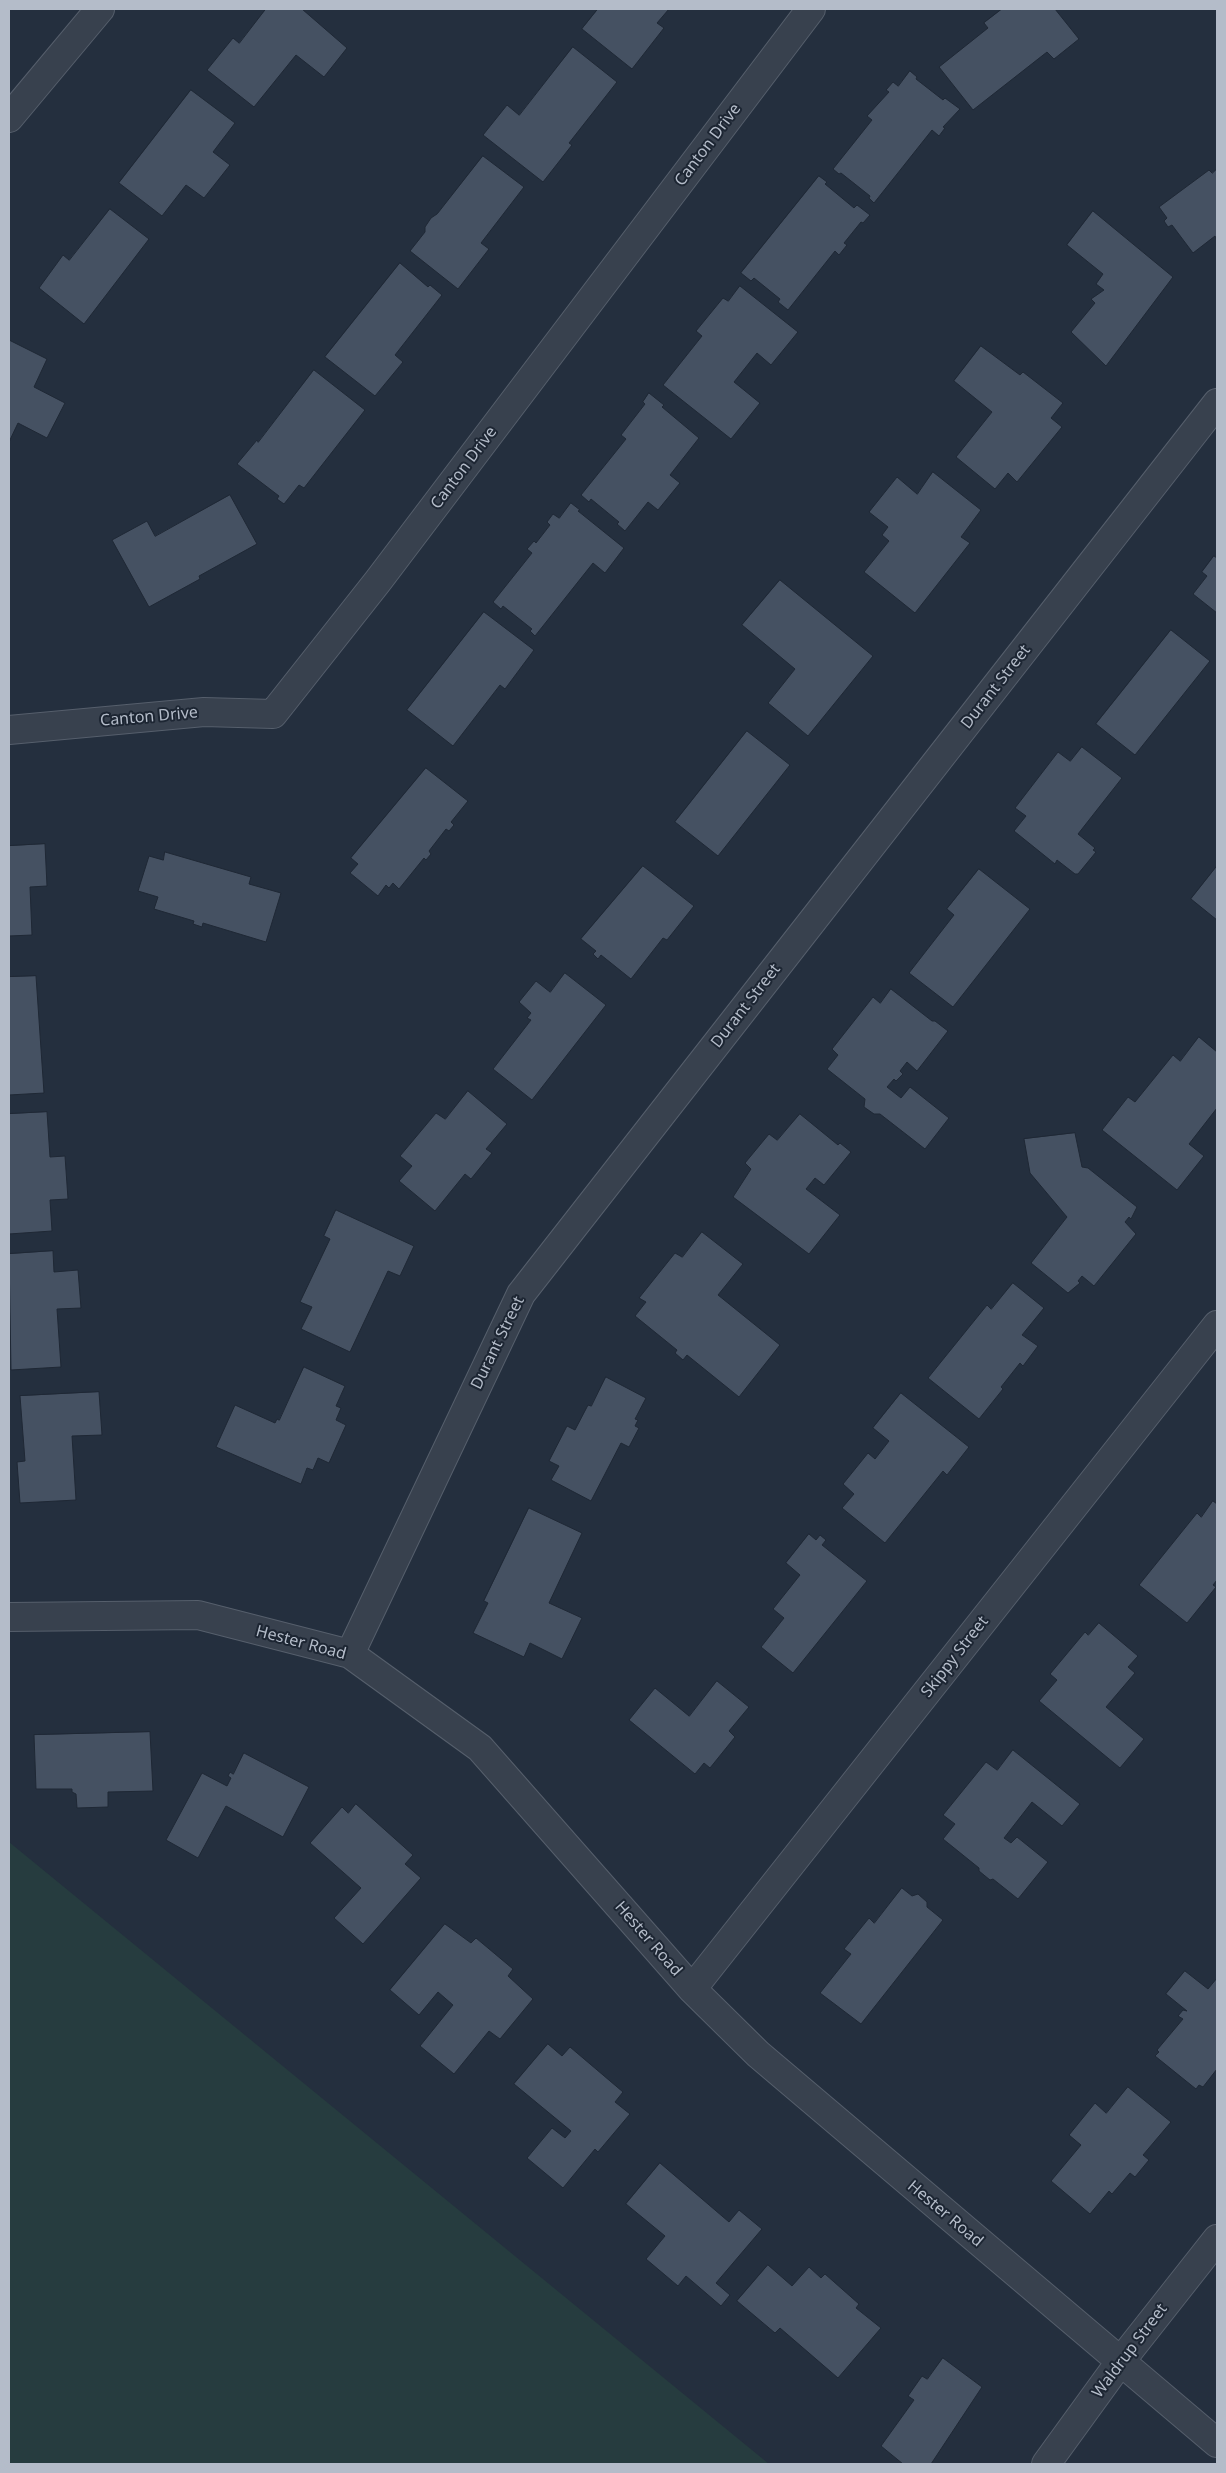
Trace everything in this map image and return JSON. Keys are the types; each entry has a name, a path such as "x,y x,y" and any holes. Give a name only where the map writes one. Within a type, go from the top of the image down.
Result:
{"street":[{"path":"9,118 100,9"},
{"name":"Canton Drive","path":"9,730 204,712 273,714 378,581 811,9"},
{"name":"Durant Street","path":"350,1654 521,1294 1217,403"},
{"name":"Skippy Street","path":"692,1989 1217,1324"},
{"name":"Hester Road","path":"9,1617 198,1615 350,1654 480,1748 692,1989 758,2054 1217,2444"},
{"name":"Waldrup Street","path":"1046,2464 1120,2362 1217,2239"}],"green space":[{"path":"9,1842 769,2464 9,2464"}],"building":[{"path":"266,9 302,9 347,48 324,77 296,55 254,107 207,70 233,38 239,43"},
{"path":"598,9 669,9 657,23 664,28 632,69 582,29"},
{"path":"1002,9 1055,9 1079,39 1054,59 1047,52 973,110 939,67 988,28 984,23"},
{"path":"573,47 617,82 569,143 572,145 543,182 483,135 507,105 519,115"},
{"path":"910,71 917,77 916,79 943,100 945,98 960,109 943,127 945,128 939,136 932,130 874,203 869,198 870,196 833,169 872,120 867,116 889,92 886,90 893,82 898,86"},
{"path":"191,90 235,123 213,152 230,165 204,198 186,185 162,216 119,183"},
{"path":"483,156 524,187 481,243 489,249 458,289 410,251 425,232 425,227 431,218 437,214"},
{"path":"1217,169 1217,240 1215,236 1193,253 1172,225 1168,227 1164,221 1167,218 1159,207 1209,170 1212,173"},
{"path":"819,176 827,182 825,184 854,208 857,205 870,215 863,223 861,222 844,243 847,245 839,255 835,251 788,310 778,302 780,299 754,278 751,281 741,273"},
{"path":"110,209 149,239 84,324 39,288 63,255 69,260"},
{"path":"1093,211 1173,277 1106,366 1071,332 1095,303 1091,299 1104,290 1096,284 1103,274 1067,245"},
{"path":"400,263 428,287 430,285 442,295 395,355 403,362 375,396 325,357"},
{"path":"740,286 798,332 771,365 757,353 734,382 760,403 731,439 663,385 702,336 696,331 723,298 728,301"},
{"path":"9,340 47,359 34,387 65,403 47,438 18,423 9,442"},
{"path":"981,346 1020,375 1023,372 1063,403 1051,418 1062,427 1017,482 1008,473 995,489 956,457 992,412 954,381"},
{"path":"314,370 365,410 304,488 299,485 284,504 277,499 279,496 237,464 257,440 258,442"},
{"path":"649,393 664,405 662,407 699,438 670,475 680,483 658,510 648,502 625,531 617,524 619,522 591,499 589,502 581,495 626,439 621,435 645,404 643,402"},
{"path":"933,472 981,510 961,537 970,543 915,613 864,572 889,541 882,535 888,527 869,512 897,477 917,494"},
{"path":"230,495 257,544 199,576 200,579 149,607 112,540 147,521 155,536"},
{"path":"571,503 580,510 578,511 624,548 605,573 593,563 535,636 530,631 532,629 503,606 501,609 493,602 532,553 527,549 534,541 536,543 550,525 547,522 553,514 559,518"},
{"path":"1214,556 1217,558 1217,613 1193,594 1207,576 1202,572"},
{"path":"780,580 873,656 808,736 768,703 795,669 742,625"},
{"path":"484,612 534,650 505,689 500,685 453,746 407,710"},
{"path":"1171,630 1210,661 1135,755 1096,724"},
{"path":"747,731 790,765 718,856 675,822"},
{"path":"1082,747 1122,778 1078,834 1095,848 1093,850 1096,852 1078,874 1075,874 1057,860 1055,864 1014,831 1026,816 1015,808 1058,752 1070,761"},
{"path":"426,768 468,801 451,822 454,825 449,831 446,829 429,851 431,854 426,860 424,858 399,889 393,883 389,888 386,885 378,896 350,873 358,864 351,858"},
{"path":"45,844 47,886 30,887 32,935 9,936 9,846"},
{"path":"165,852 251,877 249,884 281,893 266,942 203,923 202,927 193,924 194,921 154,909 158,897 138,891 149,856 163,860"},
{"path":"643,866 694,906 667,940 663,938 631,979 601,955 598,959 593,954 596,951 581,939"},
{"path":"1217,866 1217,920 1191,899"},
{"path":"979,869 1030,909 953,1007 909,973 954,915 947,909"},
{"path":"565,973 606,1005 532,1100 493,1069 531,1020 527,1018 531,1013 519,1002 536,981 550,992"},
{"path":"36,976 44,1093 9,1095 9,977"},
{"path":"891,989 948,1031 917,1071 907,1062 900,1071 903,1074 896,1081 894,1079 887,1087 901,1098 910,1087 949,1118 925,1149 880,1114 874,1114 864,1107 865,1099 827,1069 838,1055 832,1049 873,997 880,1003"},
{"path":"1199,1037 1217,1052 1217,1108 1189,1144 1204,1156 1177,1190 1102,1130 1128,1097 1135,1102 1173,1055 1180,1061"},
{"path":"468,1091 507,1124 486,1149 492,1153 471,1179 465,1174 435,1211 399,1181 412,1166 400,1156 436,1113 445,1119"},
{"path":"47,1112 50,1157 65,1156 68,1199 50,1200 52,1231 9,1234 9,1114"},
{"path":"800,1114 838,1145 840,1143 851,1152 824,1185 815,1178 806,1189 840,1215 809,1254 733,1197 751,1169 745,1163 769,1134 777,1140"},
{"path":"1075,1133 1082,1167 1088,1168 1137,1207 1131,1219 1129,1217 1125,1222 1136,1234 1094,1286 1082,1276 1078,1281 1080,1283 1068,1293 1031,1263 1067,1217 1030,1173 1024,1139"},
{"path":"336,1210 414,1246 400,1276 388,1271 350,1352 301,1329 312,1307 300,1302 330,1239 324,1236"},
{"path":"702,1232 743,1264 718,1295 780,1345 739,1397 687,1355 683,1360 675,1353 677,1350 635,1316 646,1302 639,1298 675,1253 682,1257"},
{"path":"53,1251 54,1272 78,1270 81,1308 57,1309 61,1367 11,1370 9,1254"},
{"path":"1013,1283 1044,1308 1022,1335 1038,1346 1023,1366 1020,1363 1001,1387 1003,1389 979,1419 928,1378 987,1305 991,1309"},
{"path":"304,1367 345,1386 336,1406 341,1408 336,1420 346,1425 329,1463 318,1458 313,1470 307,1468 301,1484 216,1447 235,1405 275,1423 277,1419 279,1420"},
{"path":"606,1377 646,1398 635,1419 638,1420 635,1426 639,1428 629,1447 621,1443 591,1501 551,1480 559,1466 549,1461 567,1426 575,1430 588,1405 591,1406"},
{"path":"99,1392 102,1435 72,1436 76,1500 20,1503 17,1462 25,1461 20,1396"},
{"path":"901,1393 969,1447 947,1475 943,1471 885,1543 842,1508 854,1494 843,1484 868,1453 875,1459 889,1441 873,1428"},
{"path":"1213,1501 1217,1504 1217,1580 1213,1585 1216,1587 1187,1623 1139,1585 1197,1513 1201,1517"},
{"path":"529,1508 582,1533 549,1603 582,1618 562,1659 530,1643 524,1657 473,1633 488,1603 484,1601"},
{"path":"809,1534 816,1540 820,1535 826,1540 822,1545 867,1581 793,1673 761,1647 784,1618 773,1609 800,1575 786,1563"},
{"path":"1099,1623 1138,1656 1128,1667 1135,1673 1106,1707 1144,1739 1120,1768 1039,1701 1057,1680 1050,1674 1085,1632 1088,1635"},
{"path":"717,1681 749,1707 729,1731 735,1737 710,1768 704,1763 695,1774 629,1720 655,1688 689,1716"},
{"path":"150,1732 153,1791 108,1792 108,1807 77,1808 76,1794 72,1792 72,1789 36,1789 34,1735"},
{"path":"1013,1750 1080,1804 1062,1826 1032,1802 1004,1838 1011,1843 1017,1837 1048,1862 1018,1899 993,1879 990,1880 979,1871 979,1868 943,1839 955,1824 943,1815 986,1762 997,1770"},
{"path":"244,1753 309,1787 283,1837 226,1806 198,1858 166,1840 202,1773 227,1786 231,1778 228,1776 230,1772 233,1774"},
{"path":"356,1804 413,1855 405,1864 421,1878 363,1944 334,1918 361,1888 310,1843 342,1807 348,1813"},
{"path":"902,1888 912,1896 918,1894 927,1902 927,1907 943,1920 861,2024 820,1993 851,1954 844,1949 869,1918 874,1923"},
{"path":"445,1924 471,1943 476,1938 513,1969 508,1976 533,1999 500,2039 489,2031 454,2074 420,2046 453,2005 438,1992 419,2015 390,1990"},
{"path":"1185,1971 1208,1989 1217,1978 1217,2069 1203,2087 1199,2085 1196,2089 1155,2056 1159,2052 1157,2050 1183,2019 1178,2016 1183,2010 1187,2011 1166,1994"},
{"path":"548,2044 562,2056 570,2047 623,2092 615,2102 630,2114 598,2152 595,2149 563,2188 527,2158 552,2128 565,2138 571,2131 514,2084"},
{"path":"1128,2087 1171,2122 1143,2155 1149,2160 1135,2177 1130,2173 1112,2194 1109,2191 1090,2214 1051,2181 1081,2145 1069,2135 1095,2103 1106,2113"},
{"path":"660,2163 729,2222 739,2210 762,2229 716,2283 730,2295 721,2306 686,2276 678,2286 646,2259 665,2236 626,2204"},
{"path":"768,2265 792,2286 809,2267 821,2278 825,2274 859,2304 856,2308 881,2328 838,2378 780,2328 775,2333 737,2301"},
{"path":"943,2358 982,2387 931,2464 903,2464 881,2446 914,2400 908,2396 922,2376 927,2379"}]}
